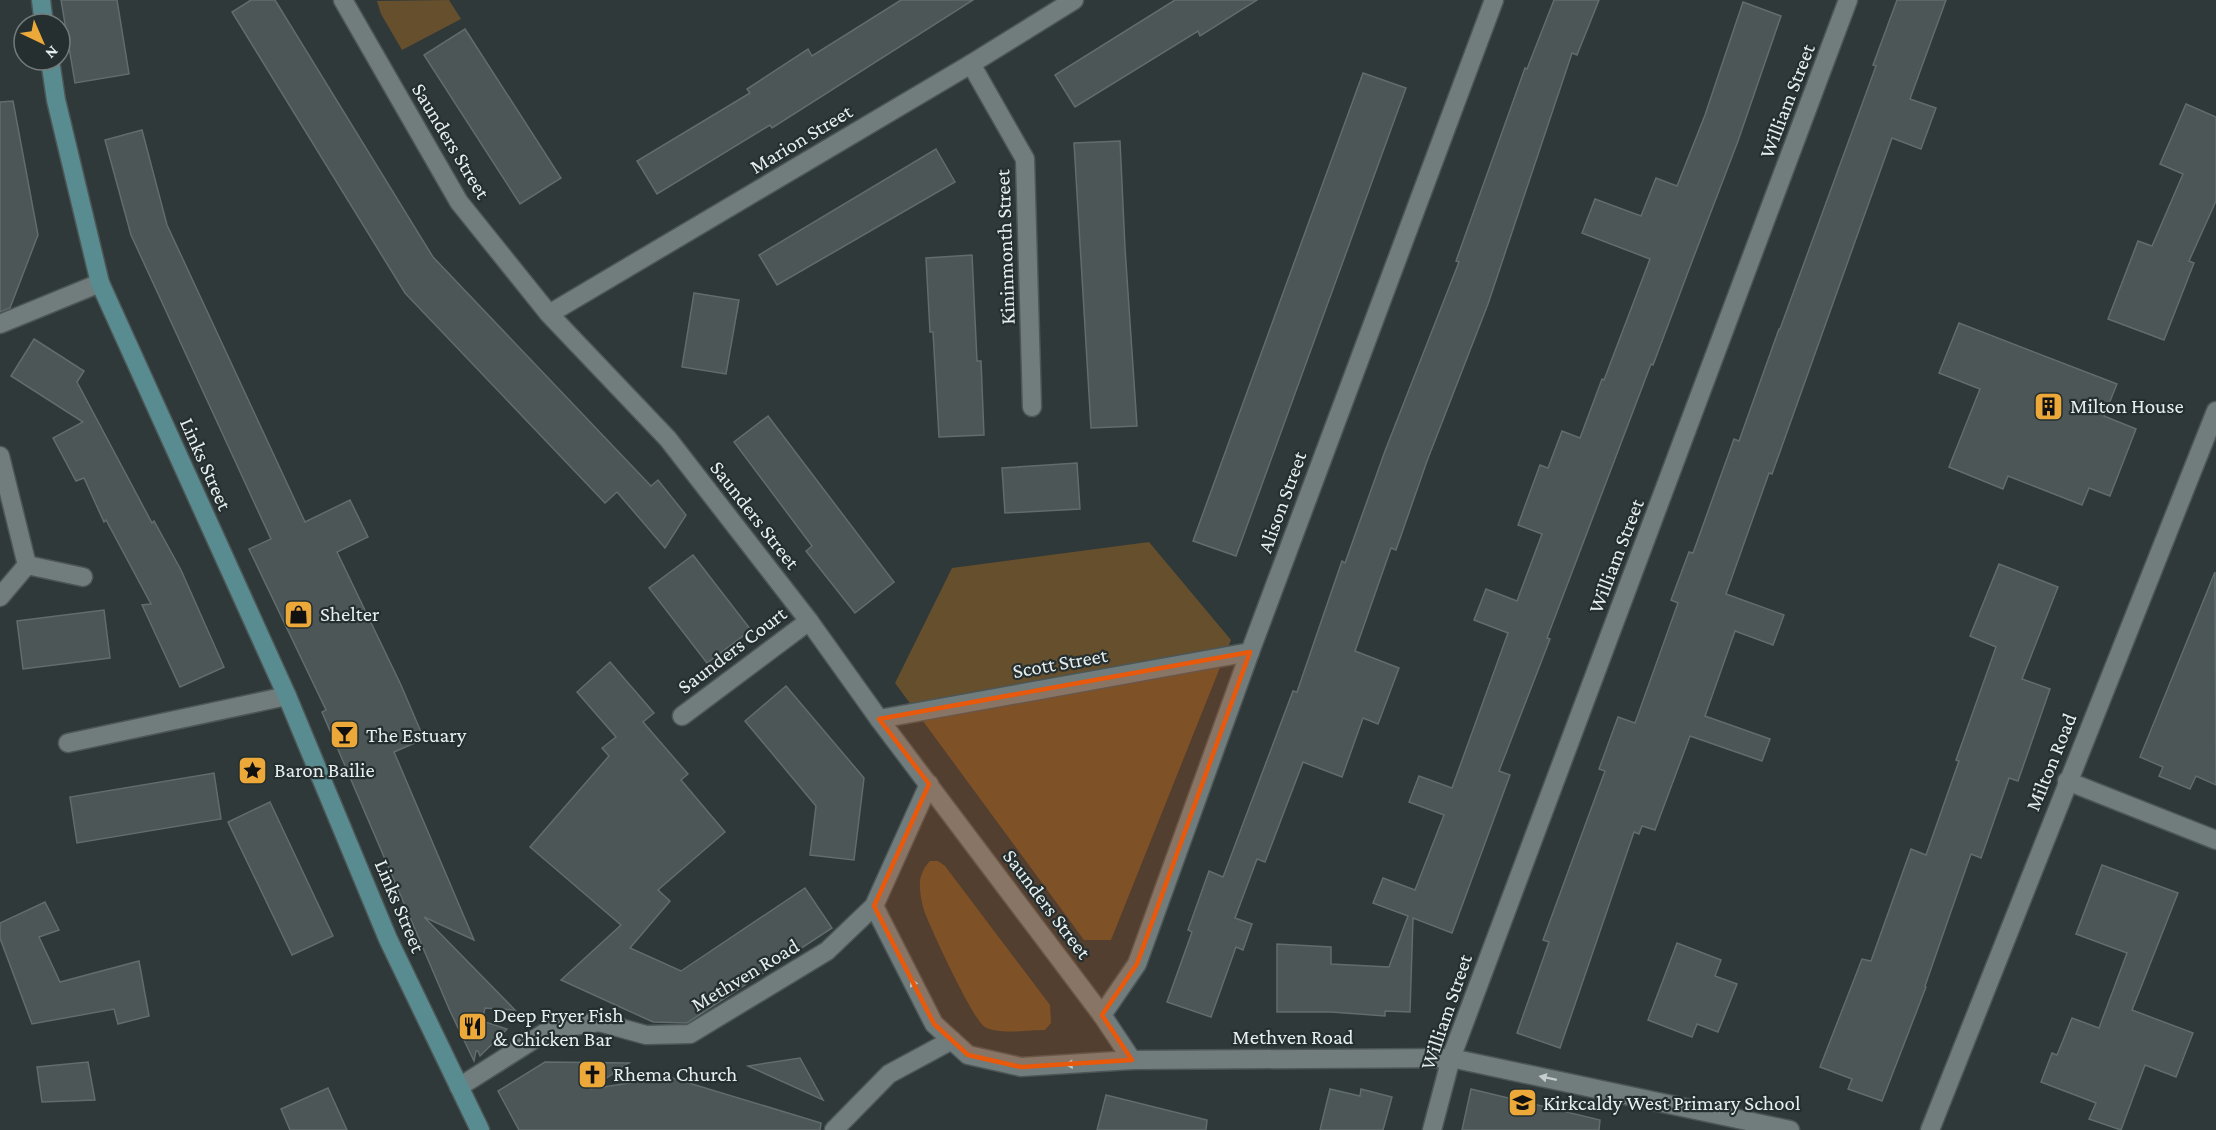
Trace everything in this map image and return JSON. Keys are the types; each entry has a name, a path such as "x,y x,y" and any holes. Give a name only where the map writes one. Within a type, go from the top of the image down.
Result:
{"street":[{"name":"Saunders Street","path":"344,0 459,202 549,314 668,439 809,621 879,719 1102,1015 1132,1060"},
{"name":"Marion Street","path":"549,314 971,64 1074,0"},
{"name":"Alison Street","path":"1102,1015 1137,964 1250,652 1494,0"},
{"name":"William Street","path":"1432,1130 1451,1058 1848,0"},
{"name":"Kininmonth Street","path":"971,64 1025,159 1032,407"},
{"name":"Links Street","path":"52,72 59,112 100,283 286,696 388,939 480,1130"},
{"path":"0,324 100,283"},
{"name":"Milton Road","path":"1930,1130 2216,411"},
{"path":"0,456 27,565"},
{"path":"27,565 83,577"},
{"path":"0,597 27,565"},
{"name":"Saunders Court","path":"682,716 809,621"},
{"name":"Scott Street","path":"879,719 1250,652"},
{"path":"68,743 286,696"},
{"path":"2067,781 2216,840"},
{"name":"Methven Road","path":"459,1087 549,1030 599,1022 646,1035 690,1034 827,951 874,906 929,784"},
{"name":"Methven Road","path":"874,906 934,1024 968,1055 1021,1067 1132,1060 1451,1058 1790,1130"},
{"path":"834,1130 889,1074 952,1040"}],"highlighted area":[{"path":"1250,652 1137,964 1102,1015 1132,1060 1021,1067 968,1055 934,1024 874,906 929,784 879,719"}],"shaded area":[{"path":"449,0 461,19 402,50 381,14 377,1"},
{"path":"1149,542 1231,640 1111,940 1084,940 895,683 952,568"},
{"path":"930,861 938,861 945,866 1050,1005 1051,1023 1045,1030 998,1031 985,1027 979,1021 953,974 924,910 920,879"}],"building":[{"path":"61,0 117,0 129,74 75,83 72,65 72,12 63,12"},
{"path":"251,0 275,0 433,257 651,486 658,480 686,515 665,548 617,492 605,503 405,293 232,12"},
{"path":"901,0 973,0 772,128 770,125 657,194 637,161 750,93 747,89 808,49 812,56"},
{"path":"1175,0 1257,0 1200,36 1198,31 1075,107 1055,75"},
{"path":"1554,0 1599,0 1577,55 1572,53 1488,304 1427,461 1396,550 1391,548 1355,651 1399,668 1378,724 1363,718 1342,777 1303,762 1265,862 1257,859 1235,918 1252,924 1243,950 1236,947 1211,1017 1167,1002 1192,932 1188,930 1209,871 1223,877 1293,691 1297,692 1342,561 1345,563 1385,451 1459,262 1456,261 1525,68 1527,69"},
{"path":"1897,0 1946,0 1910,99 1936,108 1921,149 1892,138 1772,474 1769,473 1726,594 1784,615 1773,645 1735,631 1705,716 1770,739 1762,761 1690,736 1655,830 1642,826 1639,834 1634,832 1560,1048 1517,1033 1549,942 1543,940 1605,771 1599,769 1618,717 1635,723 1678,603 1671,600 1689,552 1693,553 1734,439 1739,441 1876,66 1873,65"},
{"path":"1743,2 1781,16 1738,141 1547,638 1550,639 1499,771 1510,775 1452,933 1413,918 1410,1012 1385,1011 1385,1016 1331,1012 1277,1012 1277,944 1331,947 1331,964 1389,967 1408,916 1373,903 1383,878 1415,890 1444,815 1409,802 1419,776 1452,788 1508,633 1474,620 1486,589 1517,601 1542,534 1518,525 1540,465 1548,468 1562,431 1580,438 1650,259 1582,233 1595,199 1641,216 1656,178 1677,186 1705,115"},
{"path":"465,29 561,178 520,204 424,55"},
{"path":"1363,73 1406,88 1236,556 1193,541"},
{"path":"13,101 38,235 10,308 0,312 0,102"},
{"path":"2186,104 2216,117 2216,201 2189,261 2194,263 2164,340 2108,319 2138,241 2152,246 2183,174 2160,164"},
{"path":"142,130 167,225 305,522 350,500 368,537 337,552 401,685 424,739 394,752 474,940 424,917 515,1010 485,1008 482,1021 507,1029 480,1056 476,1051 474,1061 450,1011 322,712 326,710 249,549 271,539 131,235 105,140"},
{"path":"1120,141 1137,426 1091,428 1074,143"},
{"path":"936,149 955,182 777,285 759,255"},
{"path":"972,255 977,361 981,361 984,435 939,437 926,258"},
{"path":"694,293 739,300 726,374 682,367"},
{"name":"Milton House","path":"1959,323 2117,384 2104,416 2136,429 2110,496 2089,488 2082,505 2008,476 2003,489 1949,467 1980,389 1939,373"},
{"path":"34,339 84,371 77,382 152,523 154,521 181,570 224,667 180,687 142,605 151,604 106,520 104,522 84,478 76,481 53,438 83,422 11,376"},
{"path":"768,416 894,582 855,613 806,551 812,546 734,442"},
{"path":"1077,463 1080,509 1005,513 1002,468"},
{"path":"693,555 751,630 707,663 649,588"},
{"path":"1999,564 2058,587 2022,679 2050,689 2018,781 2009,778 1981,858 1971,854 1926,987 1882,1101 1848,1089 1852,1079 1820,1067 1862,959 1871,961 1911,849 1926,855 1959,761 1956,760 1996,647 1970,636"},
{"path":"2215,572 2216,785 2196,776 2190,789 2159,776 2163,767 2140,757"},
{"path":"104,610 110,658 23,669 17,621"},
{"path":"610,662 654,713 643,722 688,774 681,780 725,832 658,890 670,901 630,948 681,971 805,888 832,928 687,1023 653,1022 561,980 621,925 530,847 609,756 602,748 616,737 577,692"},
{"path":"786,686 864,778 854,860 810,855 816,806 745,721"},
{"path":"214,773 221,819 77,843 70,797"},
{"path":"270,802 333,936 292,955 228,822"},
{"path":"2102,865 2178,893 2132,1010 2193,1033 2176,1077 2145,1065 2121,1130 2089,1119 2096,1103 2041,1082 2052,1053 2057,1055 2072,1018 2099,1028 2127,953 2076,934"},
{"path":"45,902 59,930 39,937 60,982 139,961 149,1016 118,1024 114,1009 32,1024 0,938 0,923"},
{"path":"1677,943 1721,960 1715,976 1737,984 1718,1032 1697,1024 1692,1037 1648,1020"},
{"path":"800,1058 823,1100 748,1066"},
{"path":"88,1062 95,1100 42,1102 37,1067"},
{"name":"Rhema Church","path":"545,1062 629,1063 590,1089 669,1077 821,1123 820,1130 519,1130 498,1091"},
{"path":"328,1088 347,1130 290,1130 281,1109"},
{"path":"1330,1089 1360,1096 1361,1089 1392,1097 1383,1130 1320,1130"},
{"path":"1471,1089 1600,1120 1599,1130 1462,1130"},
{"path":"1106,1095 1207,1120 1206,1130 1097,1130"}],"place":[{"name":"Milton House","path":"2049,406"},
{"name":"Shelter","path":"299,614"},
{"name":"The Estuary","path":"345,735"},
{"name":"Baron Bailie","path":"253,770"},
{"name":"Deep Fryer Fish & Chicken Bar","path":"472,1027"},
{"name":"Rhema Church","path":"592,1074"},
{"name":"Kirkcaldy West Primary School","path":"1522,1103"}]}
